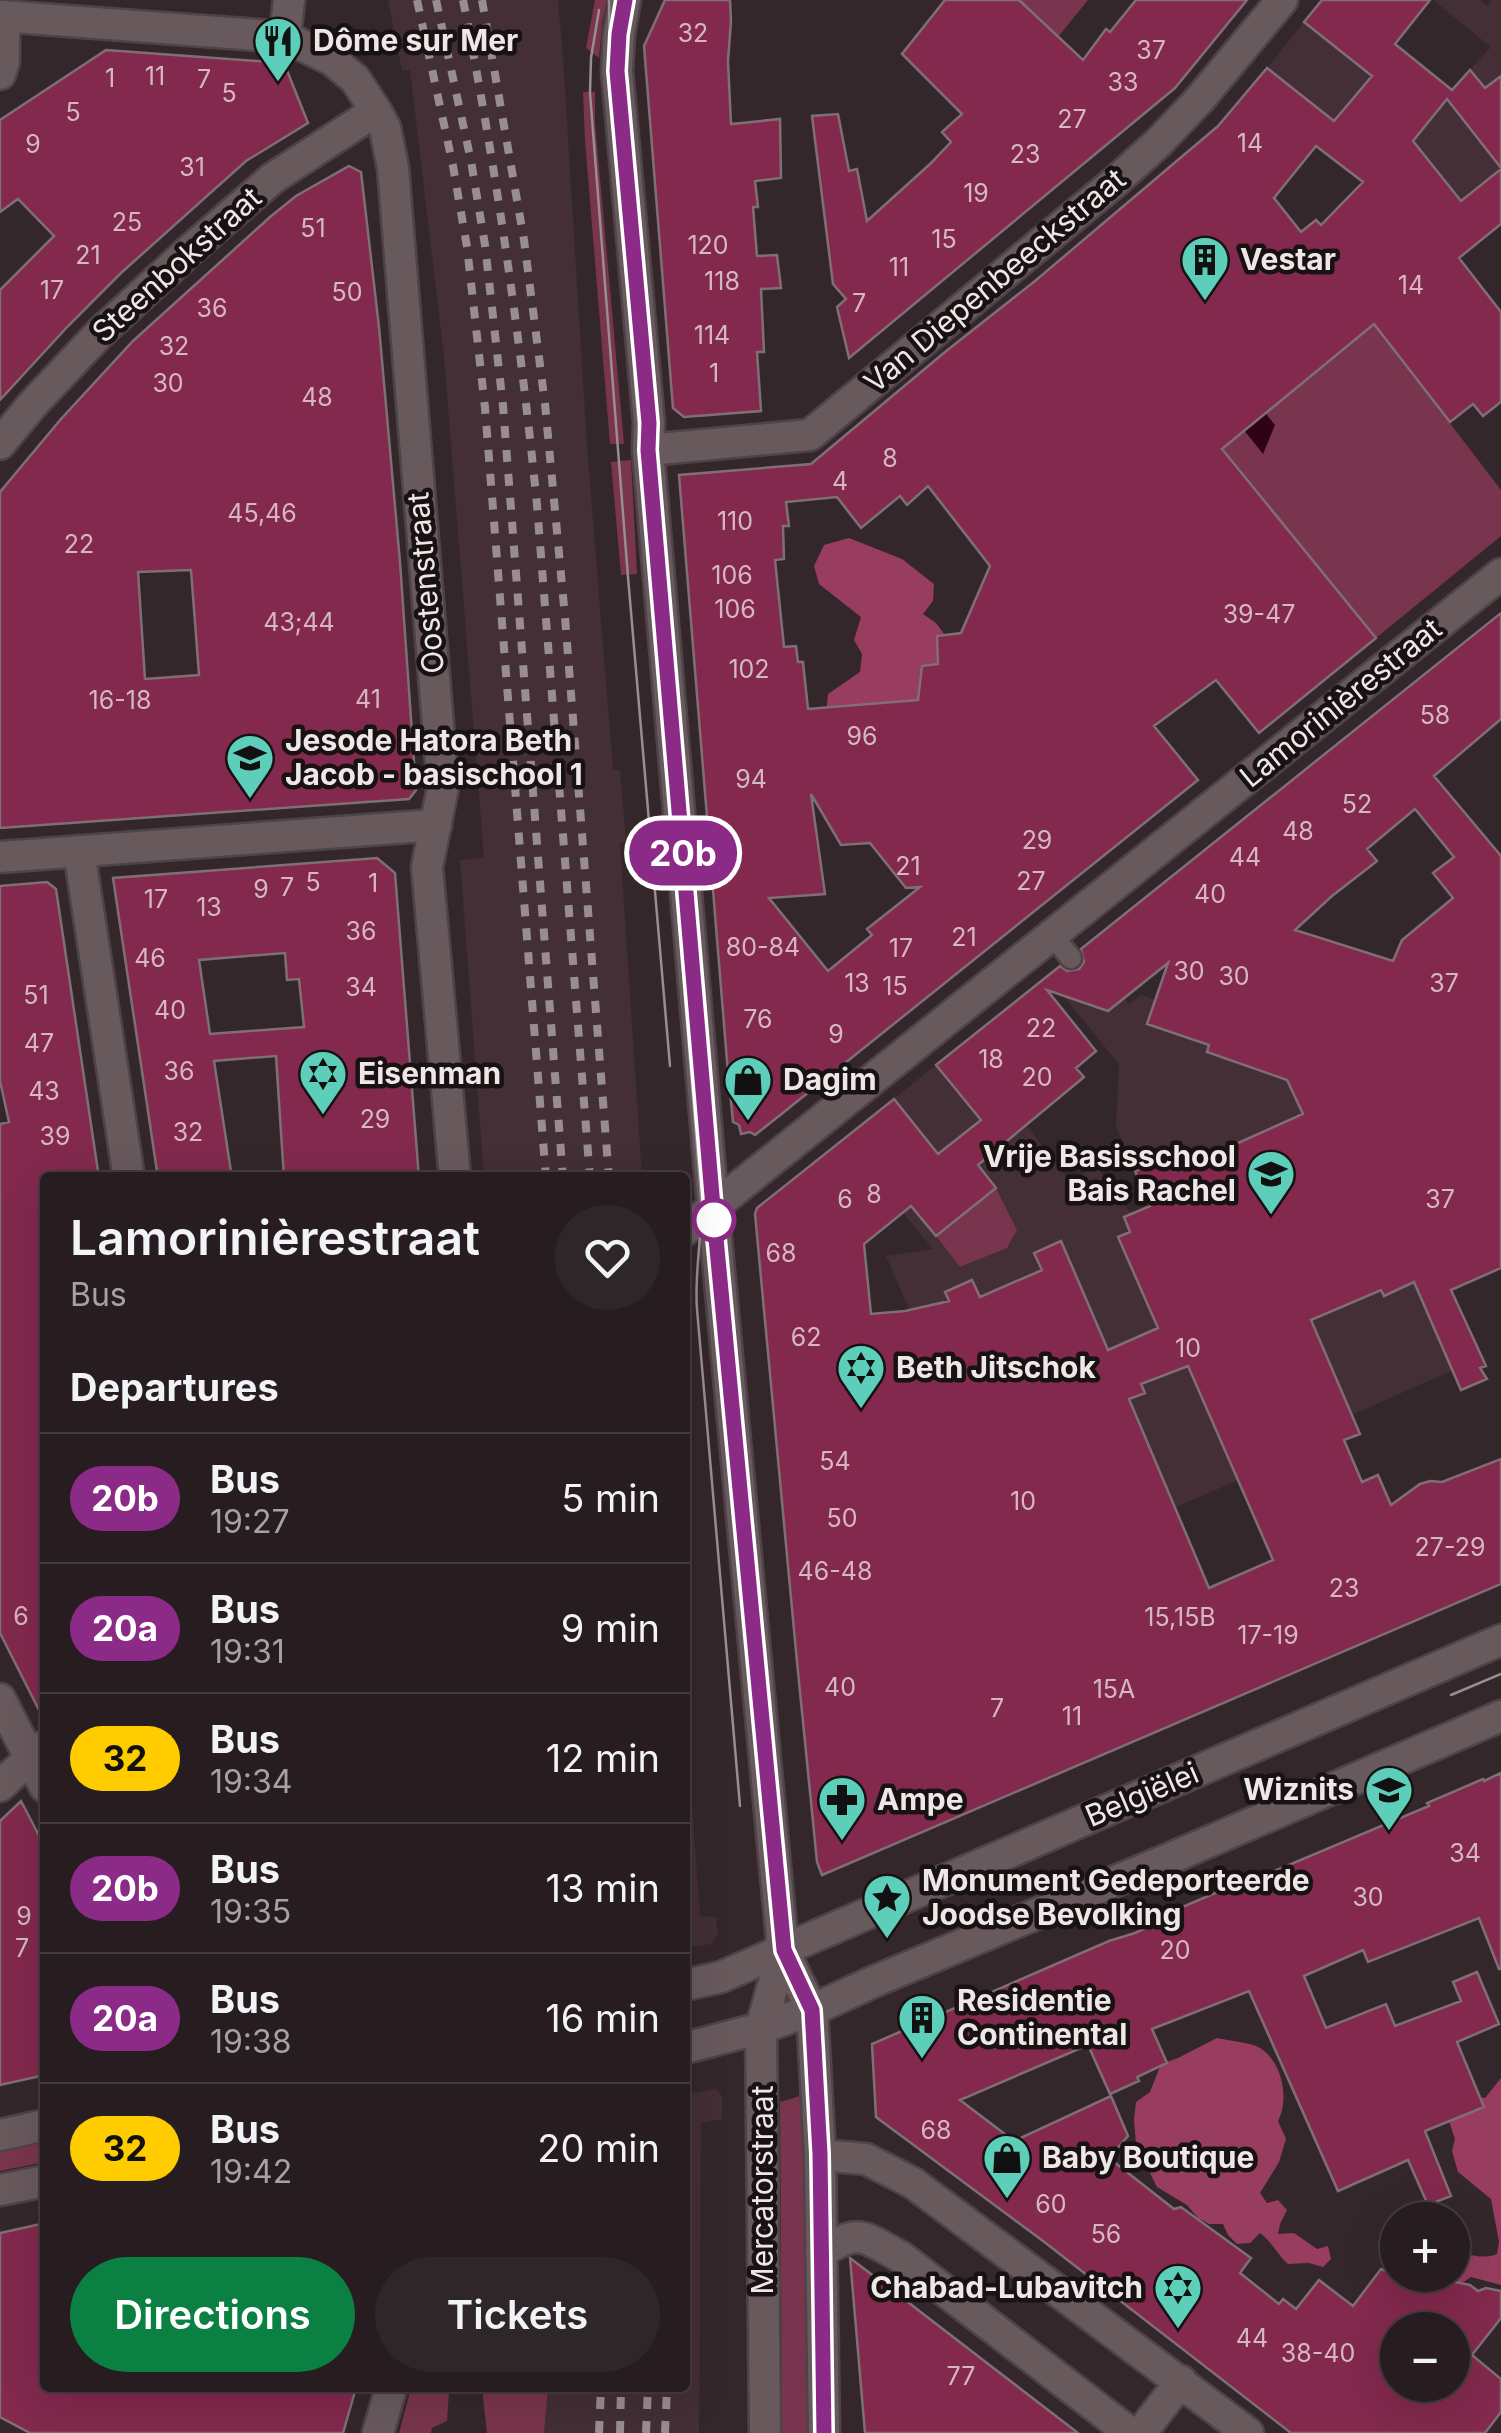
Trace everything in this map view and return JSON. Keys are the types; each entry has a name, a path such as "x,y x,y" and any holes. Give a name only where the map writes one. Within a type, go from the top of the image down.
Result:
{"street":[{"path":"0,74 4,61 2,16 285,36 289,0"},
{"name":"Mercatorstraat","path":"625,0 617,71 713,1207 784,1950 812,2010 820,2154 824,2433"},
{"name":"Van Diepenbeeckstraat","path":"648,450 810,435 1158,142 1200,100 1282,0"},
{"name":"Oostenstraat","path":"285,36 332,60 355,80 385,128 391,150 443,787 427,867 453,1172"},
{"name":"Steenbokstraat","path":"0,444 100,334 188,252 273,178 376,111"},
{"name":"Lamorinièrestraat","path":"690,1226 1061,946 1501,574"},
{"path":"0,856 436,825"},
{"path":"79,851 127,1172"},
{"name":"Belgiëlei","path":"690,1984 721,1977 1501,1640"},
{"path":"0,1698 38,1751 0,1786"},
{"path":"690,2047 812,2010 1501,1716"},
{"name":"Mercatorstraat","path":"765,2433 762,2028 784,1950"},
{"path":"0,2135 40,2126"},
{"path":"820,2154 866,2159 913,2183 1248,2433"},
{"path":"0,2190 40,2182"},
{"path":"821,2252 848,2236 866,2238 900,2257 1130,2433"},
{"path":"1141,2433 1181,2382"},
{"path":"378,2433 390,2392"}],"shaded area":[{"path":"388,0 558,0 613,769 620,771 626,841 620,844 642,1172 484,1172 460,860 484,858 444,357 410,70 402,70"},
{"path":"595,0 607,0 599,58 586,48"},
{"path":"1019,0 1088,0 1058,37"},
{"path":"1433,0 1480,0 1487,6 1492,0 1501,0 1501,224 1459,258 1382,160 1267,68 1304,22 1397,46 1452,89 1491,47"},
{"path":"583,92 595,92 624,444 610,444"},
{"path":"1374,324 1501,490 1501,536 1376,638 1222,449"},
{"path":"1257,403 1275,425 1263,454 1236,420"},
{"path":"631,460 637,574 621,575 611,462"},
{"path":"849,538 902,559 934,584 933,601 923,614 945,635 935,677 922,683 919,713 826,714 828,694 860,672 862,654 854,640 861,617 819,584 814,566 824,545"},
{"path":"1084,947 1129,1004 1141,995 1322,1057 1329,1086 1453,1370 1352,1415 1322,1345 1264,1469 1030,1570 882,1313 909,1309 886,1256 933,1249 843,1139 936,1065 1002,1146 1027,1126 1071,1183 1094,1164 1131,1213 1150,1206 1116,1127 1119,1064 1047,976"},
{"path":"996,1188 1017,1230 1007,1248 960,1267 936,1236"},
{"path":"690,1775 700,1916 716,1917 718,1934 711,1944 690,1947"},
{"path":"1217,2038 1258,2047 1278,2070 1283,2102 1278,2121 1286,2139 1279,2162 1260,2193 1267,2203 1278,2200 1287,2210 1278,2234 1294,2233 1317,2249 1328,2246 1331,2259 1323,2267 1288,2264 1260,2233 1250,2243 1237,2244 1223,2224 1209,2224 1198,2218 1187,2205 1157,2187 1149,2160 1136,2144 1136,2102 1150,2092 1161,2064"},
{"path":"1501,2078 1501,2285 1470,2278 1470,2254 1497,2254 1499,2242 1491,2199 1458,2172 1452,2151 1455,2139 1448,2118 1469,2095 1485,2098"},
{"path":"716,2089 722,2096 722,2119 701,2123 699,2433 544,2433 548,2392 690,2392 690,2093"},
{"path":"803,2095 809,2433 782,2433 780,2102"},
{"path":"40,2143 40,2163 0,2171 0,2151"},
{"path":"410,2392 449,2393 447,2421 432,2428 431,2433 399,2433"},
{"path":"482,2392 548,2392 544,2433 487,2433"}],"building":[{"path":"665,0 730,0 731,124 780,119 781,178 755,181 758,207 753,207 757,256 777,255 781,288 761,289 764,352 757,352 761,411 684,417 673,408 644,46"},
{"path":"945,0 1019,0 1083,60 1106,29 1110,32 1136,0 1247,0 1175,88 849,358 837,307 846,299 833,284 812,116 838,114 849,171 857,169 867,221 951,142 942,132 962,114 902,54"},
{"path":"1322,0 1430,0 1395,44 1452,90 1470,70 1485,88 1501,76 1501,168 1447,99 1413,141 1461,201 1501,169 1501,224 1459,258 1501,312 1501,402 1483,416 1473,404 1450,422 1374,324 1222,449 1376,638 1259,733 1216,680 1154,726 1198,780 755,1135 741,1134 739,1125 733,1122 727,1061 679,475 811,464 1218,126 1267,68 1334,121 1372,76 1304,22","holes":["1316,146 1363,182 1321,225 1316,220 1301,232 1274,198","928,486 990,566 961,633 937,636 938,664 922,666 918,700 808,709 803,662 798,662 796,646 784,647 775,560 784,559 783,526 789,526 786,502 837,497 861,528 900,496 907,505","811,794 841,845 870,843 906,888 920,887 867,929 872,935 828,971 769,898 825,894"]},
{"path":"106,50 284,63 308,123 246,161 121,273 0,400 0,290 54,236 18,199 0,212 0,120"},
{"path":"349,166 361,172 400,562 416,790 409,799 0,828 0,492 133,341 296,196","holes":["191,570 199,675 145,679 138,572"]},
{"path":"1501,613 1501,719 1434,776 1501,856 1501,1268 1451,1290 1486,1366 1480,1368 1487,1379 1461,1390 1414,1282 1384,1296 1381,1290 1311,1320 1360,1434 1344,1440 1362,1482 1378,1475 1391,1505 1420,1484 1442,1482 1501,1459 1501,1584 822,1875 817,1862 755,1214 757,1208 894,1099 938,1154 981,1120 936,1065 1060,966 1067,971 1079,969 1084,962 1081,949","holes":["1415,809 1454,857 1433,873 1453,898 1402,940 1393,961 1295,930 1377,861 1367,849","1168,963 1147,1024 1209,1045 1207,1052 1287,1080 1303,1114 1175,1171 1168,1157 1135,1171 1150,1206 1124,1217 1130,1232 1118,1237 1158,1328 1108,1350 1061,1241 1034,1253 1042,1270 980,1297 972,1280 945,1292 949,1301 871,1314 864,1244 911,1206 936,1236 996,1188 978,1165 1084,1077 1076,1068 1096,1051 1047,990 1108,1011","1188,1366 1273,1560 1209,1588 1129,1399 1145,1393 1141,1384"]},
{"path":"377,858 395,873 419,1172 284,1172 276,1056 214,1061 231,1172 157,1172 113,878","holes":["285,953 287,980 299,979 304,1027 210,1034 199,960"]},
{"path":"47,882 56,889 98,1172 40,1172 40,1712 0,1633 0,1124 9,1122 0,1081 0,886"},
{"path":"1501,1773 1501,1969 1479,1918 1368,1962 1363,1950 1304,1976 1326,2028 1386,2004 1395,2026 1461,2001 1453,1982 1477,1972 1499,2024 1457,2042 1484,2107 1425,2131 1451,2196 1427,2202 1408,2160 1338,2191 1249,1991 1152,2029 1167,2063 1110,2094 1088,2045 960,2100 1014,2141 1111,2096 1128,2136 1109,2158 1174,2209 1181,2207 1251,2258 1240,2273 1279,2304 1283,2299 1296,2309 1319,2280 1353,2306 1380,2270 1380,2292 1470,2292 1470,2285 1478,2291 1501,2291 1501,2318 1472,2355 1501,2379 1501,2412 1485,2433 1291,2433 876,2117 872,2044 1135,1933 1182,1911 1180,1908 1257,1875 1258,1878 1429,1806 1427,1803"},
{"path":"21,1801 40,1837 40,2076 0,2085 0,1821"},
{"path":"40,2224 40,2392 355,2392 343,2433 30,2433 0,2417 0,2233"},
{"path":"850,2258 909,2303 1078,2433 865,2433"}],"tram line":[{"path":"609,0 610,72 701,1197 697,1309 740,1806"},
{"path":"599,10 590,93 670,1066"},
{"path":"1451,1695 1501,1674"}],"railway":[{"path":"417,0 467,247 485,408 546,1172"},
{"path":"436,0 485,245 503,406 563,1172"},
{"path":"463,0 515,315 537,505 590,1172"},
{"path":"482,0 524,240 545,404 609,1172"},
{"path":"599,2433 601,2392"},
{"path":"620,2433 621,2392"},
{"path":"646,2433 648,2392"},
{"path":"665,2433 667,2392"}],"bus line":[{"name":"20b","path":"625,0 617,71 716,1245 784,1950 812,2010 818,2082 824,2433"}],"place":[{"name":"Dôme sur Mer","path":"278,84"},
{"name":"Vestar","path":"1205,302"},
{"name":"Jesode Hatora Beth Jacob - basischool 1","path":"250,800"},
{"name":"Eisenman","path":"323,1116"},
{"name":"Dagim","path":"748,1122"},
{"name":"Vrije Basisschool Bais Rachel","path":"1271,1216"},
{"name":"Beth Jitschok","path":"861,1410"},
{"name":"Wiznits","path":"1389,1832"},
{"name":"Ampe","path":"842,1842"},
{"name":"Monument Gedeporteerde Joodse Bevolking","path":"887,1940"},
{"name":"Residentie Continental","path":"922,2060"},
{"name":"Baby Boutique","path":"1007,2200"},
{"name":"Chabad-Lubavitch","path":"1178,2330"}]}
